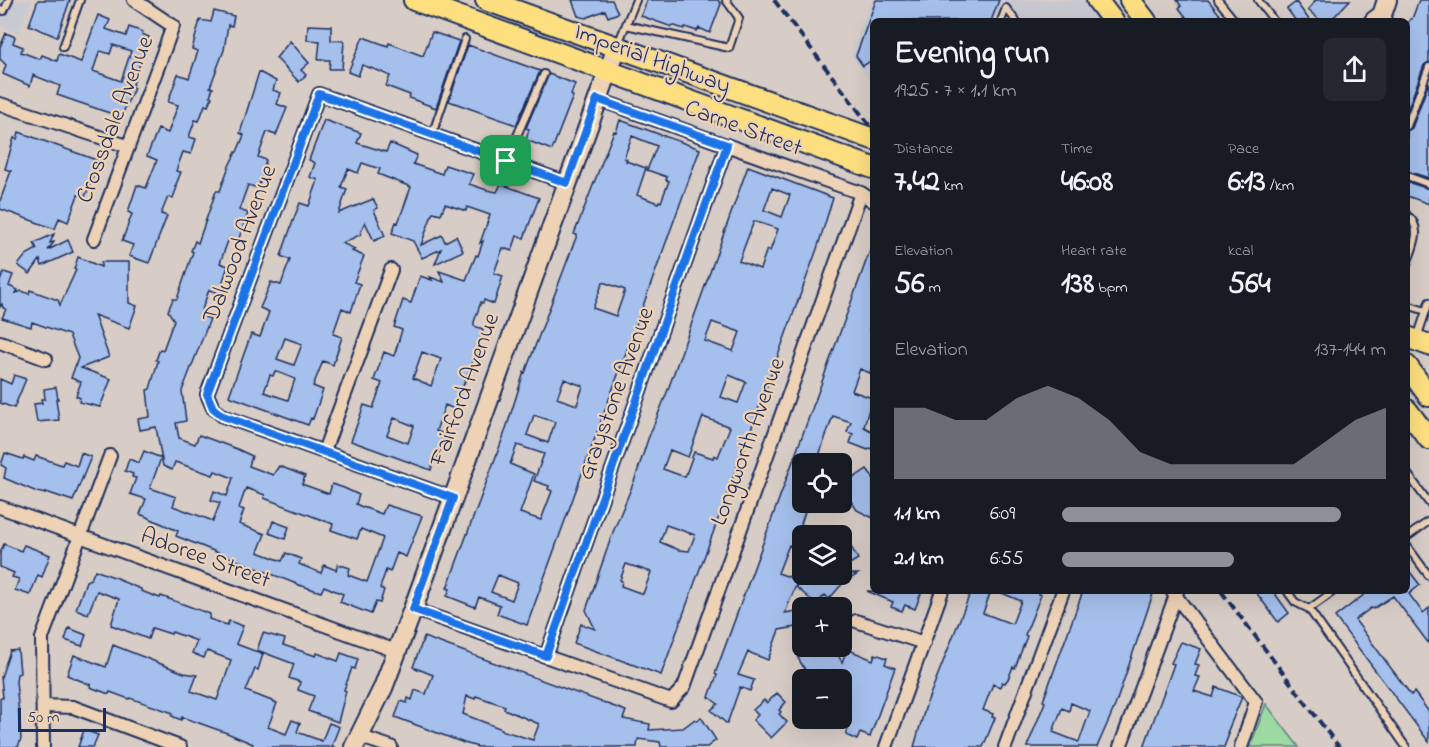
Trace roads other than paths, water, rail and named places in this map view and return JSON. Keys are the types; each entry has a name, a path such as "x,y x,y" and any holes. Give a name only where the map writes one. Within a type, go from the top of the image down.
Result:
{"main road":[{"name":"Imperial Highway","path":"414,0 440,4 608,70 870,167"},
{"name":"Imperial Highway","path":"486,0 870,138"},
{"path":"1097,0 1111,18"},
{"path":"1134,2 1144,18"},
{"path":"1410,366 1429,371"},
{"path":"1410,369 1429,396"},
{"path":"1410,414 1429,439"}],"street":[{"name":"Crossdale Avenue","path":"94,239 173,26 134,0"},
{"name":"Fairford Avenue","path":"356,741 383,688 413,609 617,46"},
{"name":"Dalwood Avenue","path":"324,451 223,416 213,408 207,394 319,94 432,135"},
{"name":"Carne Street","path":"597,99 861,193 870,199"},
{"path":"0,106 128,146"},
{"path":"432,135 567,183"},
{"name":"Graystone Avenue","path":"546,656 727,145"},
{"name":"Longworth Avenue","path":"546,656 671,701 684,687 861,193"},
{"path":"391,270 324,451 453,498"},
{"path":"0,342 46,359"},
{"path":"44,747 42,638 110,456"},
{"name":"Adoree Street","path":"0,507 396,651"},
{"path":"886,747 941,594"},
{"path":"1005,747 1062,594"},
{"path":"1120,747 1175,594"},
{"path":"1176,594 1256,702 1241,747"},
{"path":"413,609 546,656"},
{"path":"856,621 924,643"},
{"path":"43,706 73,707 180,747"},
{"path":"356,741 391,747"}],"lane":[{"path":"0,9 4,11 9,0"},
{"path":"63,47 80,0"},
{"path":"617,46 636,0"},
{"path":"626,25 729,48 739,18 726,0"},
{"path":"1002,18 1009,0"},
{"path":"1218,0 1232,18"},
{"path":"1258,0 1272,18"},
{"path":"1006,8 1014,18"},
{"path":"432,135 465,39"},
{"path":"1410,118 1429,68"},
{"path":"506,161 544,74"},
{"path":"1410,177 1429,184"},
{"path":"1410,218 1417,230 1410,254"},
{"path":"1417,341 1429,302"},
{"path":"1410,306 1426,311"},
{"path":"1410,477 1429,502"},
{"path":"1410,535 1429,521"},
{"path":"1410,550 1429,576"},
{"path":"1289,594 1296,602 1309,609 1406,747"},
{"path":"1309,609 1330,594"}],"railway":[{"path":"774,0 870,126"},
{"path":"1223,594 1339,747"}]}
